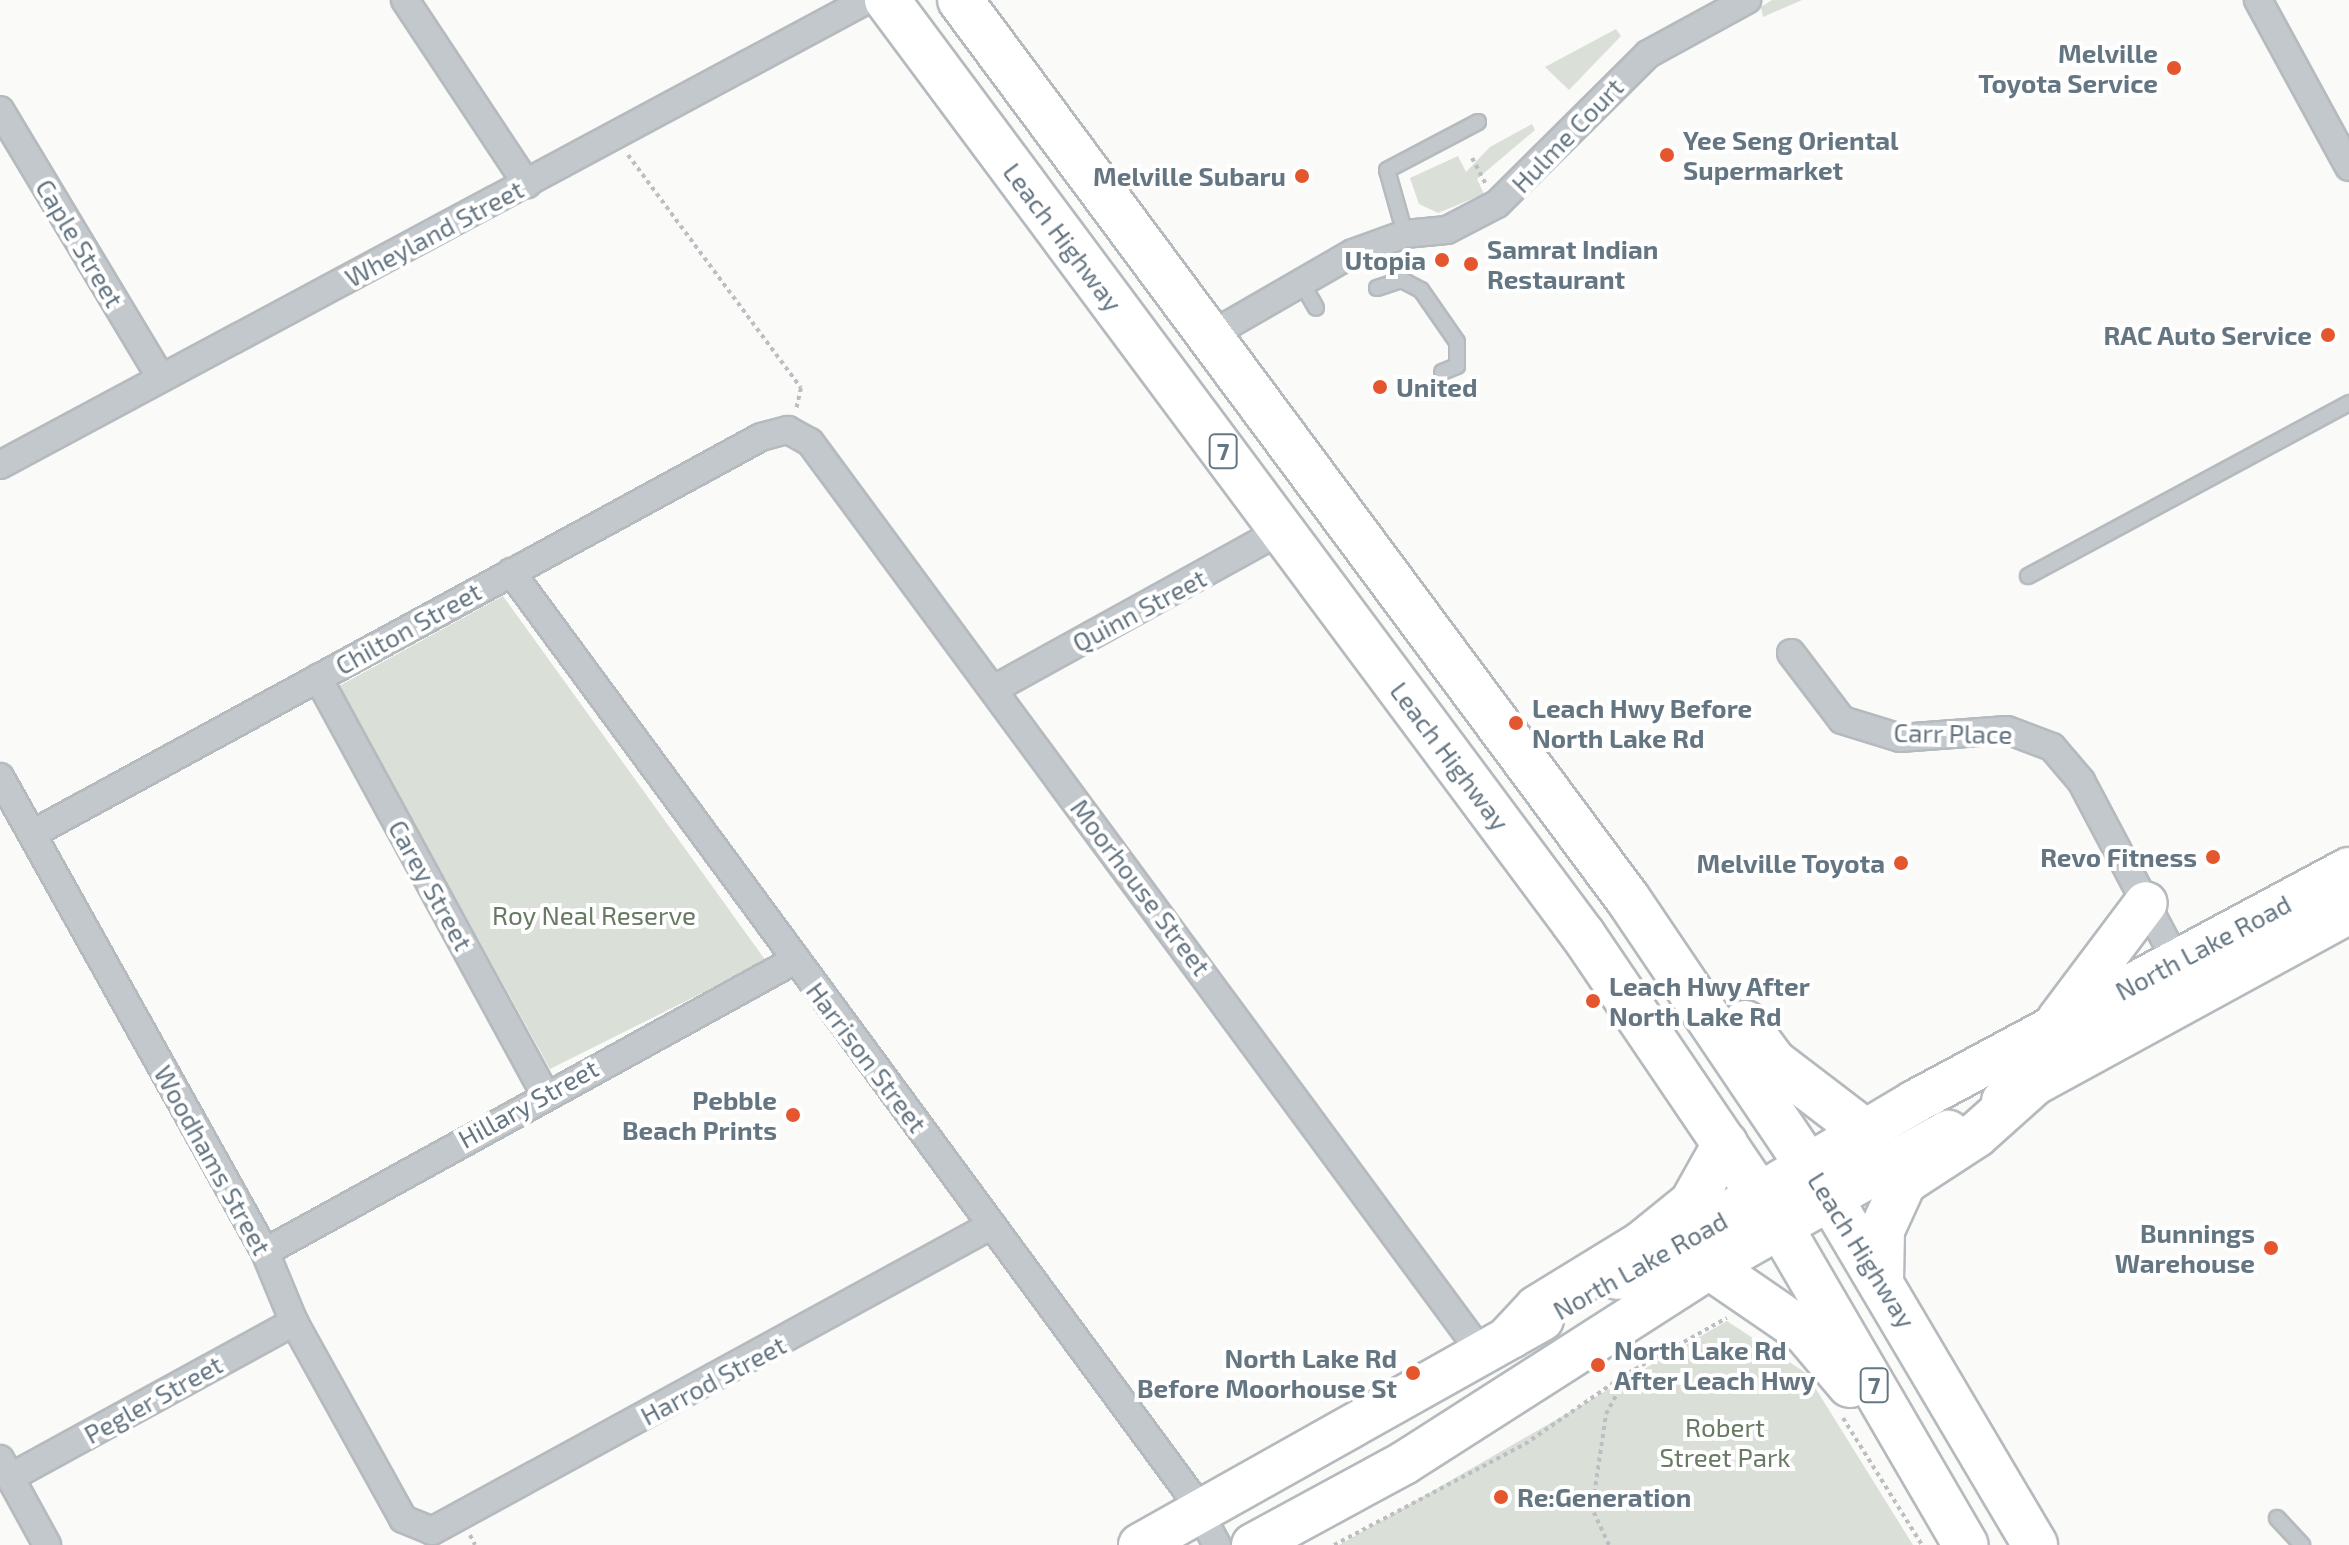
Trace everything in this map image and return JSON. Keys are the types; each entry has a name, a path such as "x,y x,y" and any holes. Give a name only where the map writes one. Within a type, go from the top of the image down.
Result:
{"highway":[{"name":"Leach Highway","path":"887,0 1408,699 1725,1144 1769,1209 1966,1545"},
{"name":"Leach Highway","path":"960,0 1658,943 1819,1180 2035,1545"},
{"path":"1408,699 1454,665"},
{"path":"1658,943 1703,965 1774,1062 1863,1130"},
{"path":"1881,1281 1882,1230 1904,1182 1976,1135 2033,1084"},
{"path":"1497,1345 1537,1308 1640,1245 1692,1203 1725,1144"},
{"path":"1710,1267 1771,1304 1844,1376 1946,1545"}],"main road":[{"name":"North Lake Road","path":"1253,1545 1404,1463 1710,1267 1769,1209 1819,1180 2033,1084 2349,869"},
{"path":"2053,1028 2146,903"},
{"name":"North Lake Road","path":"1819,1180 1863,1130 2053,1028 2185,979 2349,912"},
{"name":"North Lake Road","path":"1140,1545 1209,1529 1497,1345 1724,1221 1769,1209"}],"street":[{"path":"405,0 527,184"},
{"name":"Wheyland Street","path":"0,465 160,376 527,184 867,0"},
{"name":"Hulme Court","path":"1209,336 1300,280 1405,234 1447,230 1497,204 1648,54 1747,0"},
{"path":"2258,0 2349,167"},
{"name":"Caple Street","path":"0,110 160,376"},
{"name":"Chilton Street","path":"32,834 761,437 788,430"},
{"name":"Moorhouse Street","path":"788,430 810,442 994,689 1497,1345"},
{"name":"Quinn Street","path":"994,689 1282,530"},
{"name":"Harrison Street","path":"511,572 992,1225 1209,1529"},
{"name":"Carr Place","path":"1791,653 1842,720 1900,738 2007,730 2052,747 2081,781 2185,979"},
{"name":"Carey Street","path":"318,678 544,1092"},
{"name":"Woodhams Street","path":"0,777 265,1252 294,1322 403,1519 432,1531"},
{"name":"Hillary Street","path":"265,1252 544,1092 795,960"},
{"name":"Harrod Street","path":"432,1531 992,1225"},
{"name":"Pegler Street","path":"5,1468 294,1322"},
{"path":"5,1468 47,1545"}],"lane":[{"path":"1405,234 1387,170 1478,122"},
{"path":"1300,280 1316,308"},
{"path":"1377,288 1402,280 1421,290 1457,342 1457,366 1442,372"},
{"path":"2028,576 2349,403"},
{"path":"2277,1518 2302,1545"}],"path":[{"path":"616,136 801,388 788,430"},
{"path":"1472,158 1484,178"},
{"path":"1334,1545 1525,1444 1628,1373 1740,1311"},
{"path":"1609,1545 1592,1509 1606,1414 1628,1373"},
{"path":"1835,1404 1922,1545"}],"green space":[{"path":"1772,0 1802,0 1763,17 1761,7"},
{"path":"1616,29 1621,36 1569,90 1545,67"},
{"path":"1532,124 1535,130 1477,179 1484,194 1438,213 1419,204 1410,178 1458,156 1466,172 1490,147"},
{"name":"Roy Neal Reserve","path":"503,596 766,961 550,1069 339,686"},
{"name":"Robert Street Park","path":"1727,1321 1806,1373 1913,1545 1339,1545"}],"place":[{"name":"Melville Toyota Service","path":"2174,68"},
{"name":"Yee Seng Oriental Supermarket","path":"1667,155"},
{"name":"Melville Subaru","path":"1302,176"},
{"name":"Utopia","path":"1442,260"},
{"name":"Samrat Indian Restaurant","path":"1471,264"},
{"name":"RAC Auto Service","path":"2328,335"},
{"name":"United","path":"1380,387"},
{"name":"Leach Hwy Before North Lake Rd","path":"1516,723"},
{"name":"Revo Fitness","path":"2213,857"},
{"name":"Melville Toyota","path":"1901,863"},
{"name":"Leach Hwy After North Lake Rd","path":"1593,1001"},
{"name":"Pebble Beach Prints","path":"793,1115"},
{"name":"Bunnings Warehouse","path":"2271,1248"},
{"name":"North Lake Rd After Leach Hwy","path":"1598,1365"},
{"name":"North Lake Rd Before Moorhouse St","path":"1413,1373"},
{"name":"Re:Generation","path":"1501,1497"}]}
